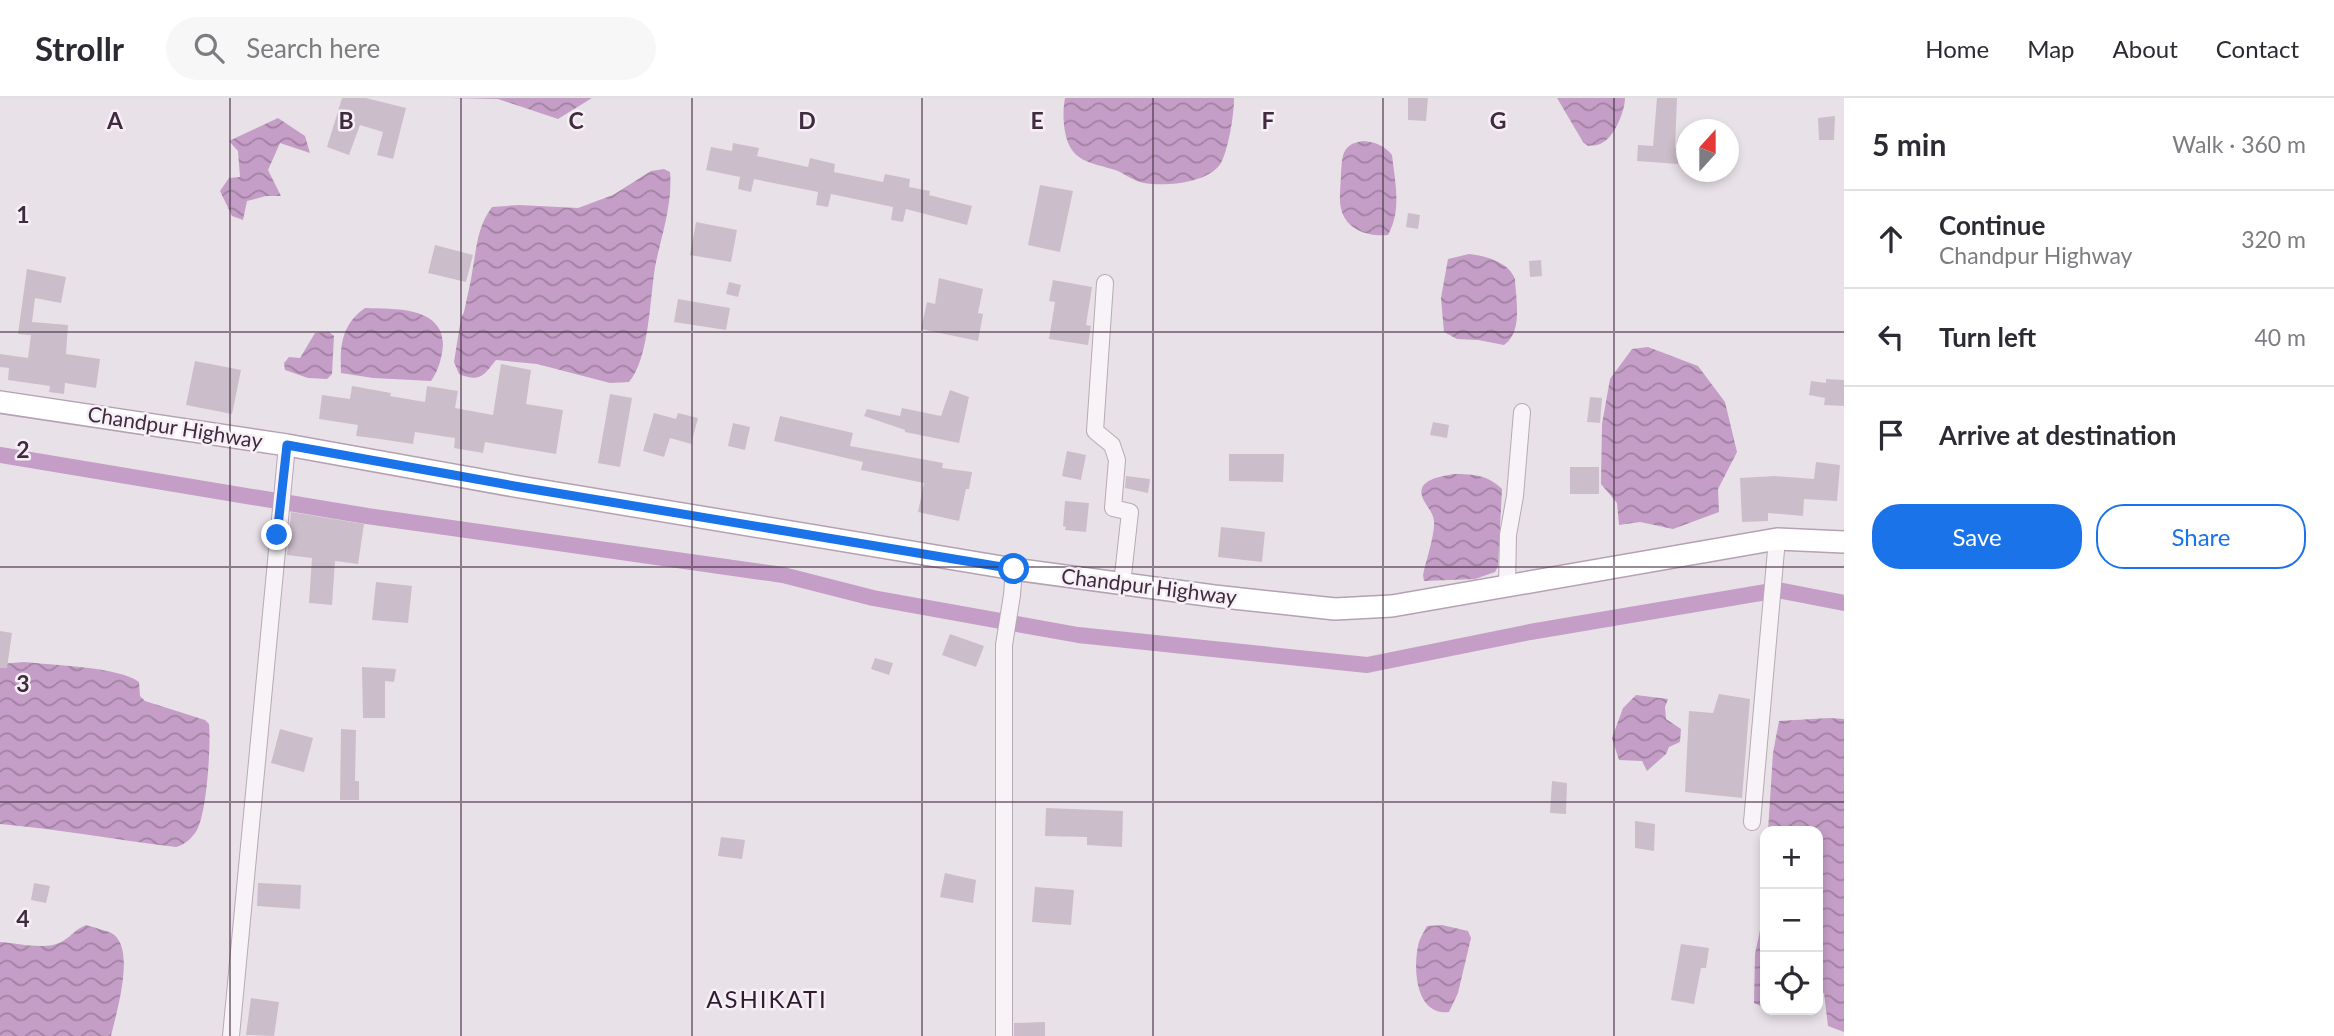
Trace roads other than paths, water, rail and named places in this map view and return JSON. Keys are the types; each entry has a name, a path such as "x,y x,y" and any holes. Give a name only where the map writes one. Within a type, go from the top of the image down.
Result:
{"main road":[{"name":"Chandpur Highway","path":"0,402 287,445 520,487 1014,569 1335,609 1392,606 1507,586 1777,548 1844,542"}],"street":[{"path":"1105,283 1096,431 1111,445 1116,460 1113,508 1130,512 1122,584"},
{"path":"1507,586 1508,535 1515,496 1522,412"},
{"path":"231,1036 287,445"},
{"path":"1752,822 1777,548"},
{"path":"1004,1036 1003,645 1014,569"}],"water":[{"path":"448,98 592,98 558,119 498,99"},
{"path":"1065,98 1234,98 1231,130 1225,154 1217,168 1198,179 1175,184 1140,182 1115,170 1086,161 1072,150 1065,132"},
{"path":"1557,98 1625,98 1621,117 1610,137 1600,144 1588,146"},
{"path":"278,118 305,136 310,153 280,143 268,170 281,196 266,196 247,201 243,220 232,216 220,191 229,178 240,177 238,151 229,141"},
{"path":"1363,141 1379,145 1392,155 1396,206 1388,235 1368,234 1355,228 1345,219 1341,208 1343,156 1350,146"},
{"path":"664,169 670,172 668,208 655,267 645,344 636,372 629,382 610,383 537,364 496,360 481,376 472,378 459,374 454,362 461,318 479,236 492,207 519,205 578,208 613,195 651,171"},
{"path":"1469,254 1502,264 1515,279 1516,324 1510,340 1504,345 1457,339 1444,332 1441,298 1448,259"},
{"path":"365,308 414,312 435,323 441,332 443,345 436,373 431,381 373,378 341,373 344,337 351,322"},
{"path":"329,332 334,336 332,374 327,379 308,378 285,370 284,363 289,357 300,358 315,333"},
{"path":"1648,347 1698,366 1725,402 1737,452 1718,489 1719,512 1673,529 1640,522 1619,525 1617,503 1601,484 1602,424 1610,379 1632,349"},
{"path":"1454,474 1480,476 1502,489 1498,566 1495,572 1475,579 1424,581 1434,521 1421,490 1432,479"},
{"path":"24,662 101,670 130,677 139,682 140,696 145,701 205,720 209,724 206,794 197,830 188,840 176,847 0,824 0,664"},
{"path":"1636,695 1668,699 1665,707 1666,719 1681,729 1680,742 1669,747 1666,754 1647,771 1642,761 1619,760 1612,738 1623,708"},
{"path":"1844,719 1844,1032 1828,1026 1823,993 1823,826 1768,826 1773,753 1779,721"},
{"path":"86,925 113,934 120,942 123,954 120,998 111,1036 0,1036 0,942 49,946 63,941"},
{"path":"1442,925 1468,931 1471,938 1458,993 1449,1012 1430,1007 1423,999 1416,967 1420,938 1427,926"},
{"path":"1760,930 1760,1006 1754,1003 1755,954"}],"waterway":[{"path":"0,455 367,516 783,575 873,598 1078,635 1367,665 1530,632 1778,590 1844,603"}],"district":[{"name":"ASHIKATI","path":"767,1000"}]}
